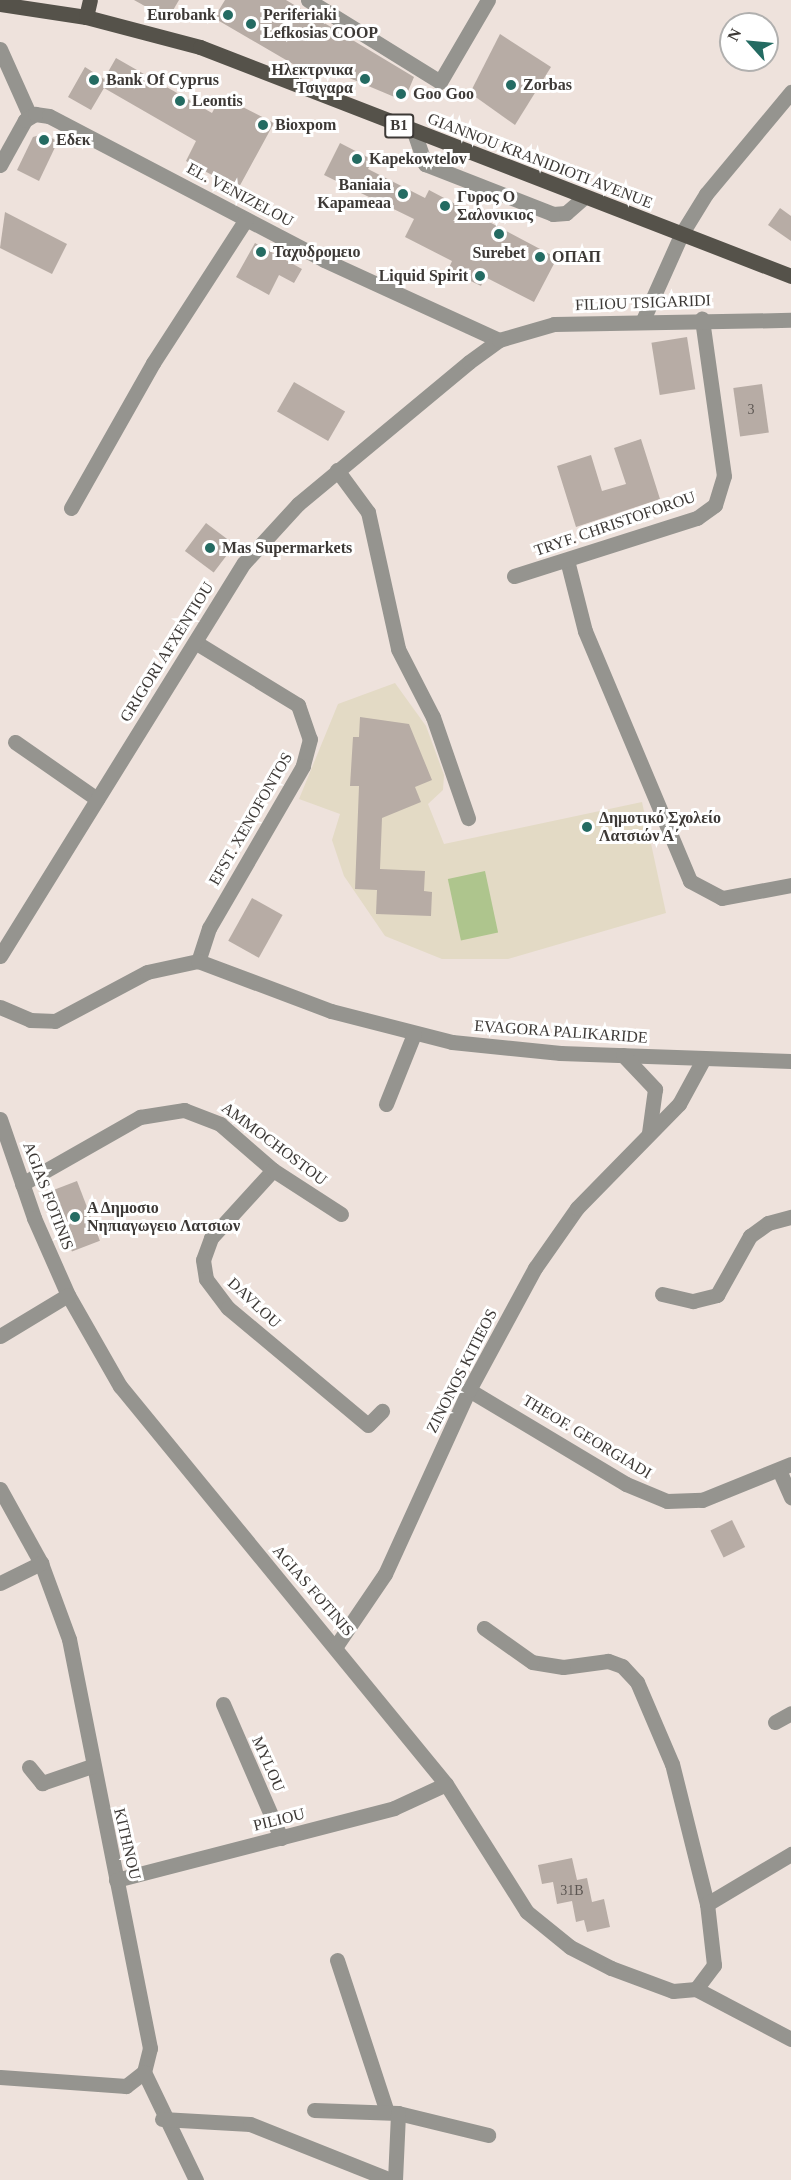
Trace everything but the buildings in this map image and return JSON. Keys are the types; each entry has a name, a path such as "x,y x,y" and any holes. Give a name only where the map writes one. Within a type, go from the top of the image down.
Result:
{"main road":[{"path":"86,17 90,0"},
{"name":"GIANNOU KRANIDIOTI AVENUE","path":"0,4 86,17 200,47 583,198 682,233 791,276"}],"street":[{"path":"308,0 440,82 488,0"},
{"path":"0,50 30,116 0,165"},
{"path":"643,320 682,233 706,194 791,92"},
{"name":"EL. VENIZELOU","path":"30,116 50,117 246,219 499,340"},
{"path":"414,132 425,164 553,214 566,213 583,198"},
{"path":"71,508 153,363 246,219"},
{"name":"FILIOU TSIGARIDI","path":"499,340 554,324 702,319 791,320"},
{"name":"TRYF. CHRISTOFOROU","path":"514,576 697,518 720,499 724,476 702,319"},
{"name":"GRIGORI AFXENTIOU","path":"0,956 195,642 267,535 337,470 499,340"},
{"path":"337,470 368,512 398,649 433,717 468,818"},
{"path":"567,560 585,631 633,737 684,873 704,892 722,898 791,885"},
{"name":"EFST. XENOFONTOS","path":"195,642 298,705 310,740 303,766 209,928 198,961"},
{"path":"15,742 97,799"},
{"path":"0,1007 30,1020 55,1021 147,972 198,961"},
{"name":"EVAGORA PALIKARIDE","path":"198,961 331,1011 414,1034 491,1047 623,1056 791,1061"},
{"path":"386,1104 414,1034"},
{"path":"623,1056 655,1089 649,1133"},
{"name":"ZINONOS KITIEOS","path":"336,1646 386,1572 469,1390 556,1234 649,1133 679,1104 704,1058"},
{"name":"AMMOCHOSTOU","path":"22,1184 140,1117 169,1110 197,1112 214,1120 273,1170 341,1214"},
{"name":"AGIAS FOTINIS","path":"0,1119 22,1184 68,1294 148,1425 336,1646 446,1784 514,1895 549,1931 630,1976 673,1991 696,1989"},
{"name":"DAVLOU","path":"273,1170 211,1238 202,1260 206,1279 228,1308 368,1425 382,1411"},
{"path":"662,1294 690,1301 717,1295 750,1236 768,1223 791,1217"},
{"path":"0,1336 68,1294"},
{"name":"THEOF. GEORGIADI","path":"469,1390 626,1484 667,1501 702,1500 785,1467"},
{"path":"785,1467 791,1497"},
{"name":"KITHNOU","path":"0,1489 41,1563 69,1639 92,1766 149,2042 144,2072"},
{"path":"0,1583 41,1563"},
{"path":"484,1628 532,1662 563,1667 608,1661 632,1676 672,1764 707,1904 714,1965 696,1989 791,2040"},
{"name":"MYLOU","path":"223,1704 281,1838"},
{"path":"775,1722 791,1713"},
{"path":"29,1767 42,1783 92,1766"},
{"name":"PILIOU","path":"116,1880 394,1808 446,1784"},
{"path":"707,1904 791,1854"},
{"path":"162,2119 250,2124 393,2180 393,2113 337,1960"},
{"path":"0,2077 119,2087 144,2072 162,2119 196,2180"},
{"path":"314,2110 393,2113 488,2135"}],"shaded area":[{"name":"Δημοτικό Σχολείο Λατσιών Α΄","path":"395,683 426,726 444,775 443,790 428,804 444,844 642,802 666,913 508,959 442,959 385,936 344,876 332,840 340,814 299,799 338,704"}],"green space":[{"path":"485,871 498,933 461,941 448,879"}],"place":[{"name":"Eurobank","path":"228,15"},
{"name":"Periferiaki Lefkosias COOP","path":"251,24"},
{"name":"Ηλεκτρνικα Τσιγαρα","path":"365,79"},
{"name":"Bank Of Cyprus","path":"94,80"},
{"name":"Zorbas","path":"511,85"},
{"name":"Goo Goo","path":"401,94"},
{"name":"Leontis","path":"180,101"},
{"name":"Bioxpom","path":"263,125"},
{"name":"Εδεκ","path":"44,140"},
{"name":"Kapekowtelov","path":"357,159"},
{"name":"Baniaia Kapameaa","path":"403,194"},
{"name":"Γυρος Ο Σαλονικιος","path":"445,206"},
{"name":"Surebet","path":"499,234"},
{"name":"Ταχυδρομειο","path":"261,252"},
{"name":"ΟΠΑΠ","path":"540,257"},
{"name":"Liquid Spirit","path":"480,276"},
{"name":"Mas Supermarkets","path":"210,548"},
{"name":"Δημοτικό Σχολείο Λατσιών Α΄","path":"587,827"},
{"name":"Α Δημοσιο Νηπιαγωγειο Λατσιων","path":"75,1217"}]}
